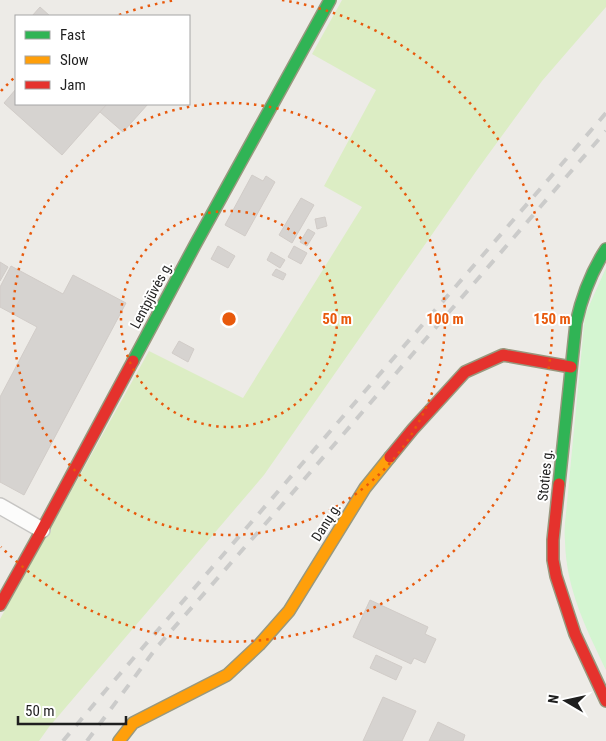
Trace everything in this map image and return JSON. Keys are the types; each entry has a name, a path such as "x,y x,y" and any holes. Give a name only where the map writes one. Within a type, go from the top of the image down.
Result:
{"street":[{"name":"Lentpjūvės g.","path":"0,605 194,245 330,0"},
{"name":"Stoties g.","path":"606,249 592,274 581,302 574,334 553,540 553,560 562,597 575,634 606,701"},
{"name":"Danų g.","path":"119,741 133,723 227,675 259,645 289,611 365,488 413,429 465,372 503,355 571,367"},
{"path":"0,506 42,530"}],"green space":[{"path":"342,0 606,0 606,7 542,81 477,170 264,475 39,741 0,741 0,619 149,351 243,398 362,207 324,186 376,90 312,54"},
{"path":"606,268 606,670 578,608 573,592 566,559 565,520 585,315"}],"building":[{"path":"40,7 49,15 33,15"},
{"path":"15,90 15,105 106,105 62,155 4,103"},
{"path":"106,105 147,105 123,132 100,112"},
{"path":"252,175 263,181 266,176 275,182 245,236 225,225"},
{"path":"301,198 314,205 292,243 279,235"},
{"path":"325,217 327,226 317,229 315,219"},
{"path":"308,229 315,233 307,246 300,242"},
{"path":"218,246 235,256 228,268 211,259"},
{"path":"294,246 307,253 301,264 288,257"},
{"path":"271,252 285,260 280,268 267,260"},
{"path":"0,262 8,267 0,281"},
{"path":"11,266 63,294 73,275 126,303 24,495 0,482 0,397 37,327 0,307 0,287"},
{"path":"276,269 286,274 283,280 272,275"},
{"path":"179,341 194,349 188,362 172,353"},
{"path":"370,600 428,627 425,634 436,639 425,663 414,658 411,664 353,637"},
{"path":"376,655 402,667 396,680 370,668"},
{"path":"383,697 416,711 402,741 363,741"},
{"path":"438,722 465,735 463,741 429,741"}],"railway":[{"path":"63,741 606,113"},
{"path":"87,741 157,647 606,131"}],"traffic: fast":[{"path":"133,361 330,0"},
{"path":"559,484 576,323 588,284 606,249"}],"traffic: slow":[{"path":"119,741 133,723 227,675 259,645 289,611 365,488 390,457"}],"traffic: jam":[{"path":"390,457 465,372 503,355 571,367"},
{"path":"0,605 133,361"},
{"path":"559,484 553,540 553,560 556,576 575,634 606,701"}]}
